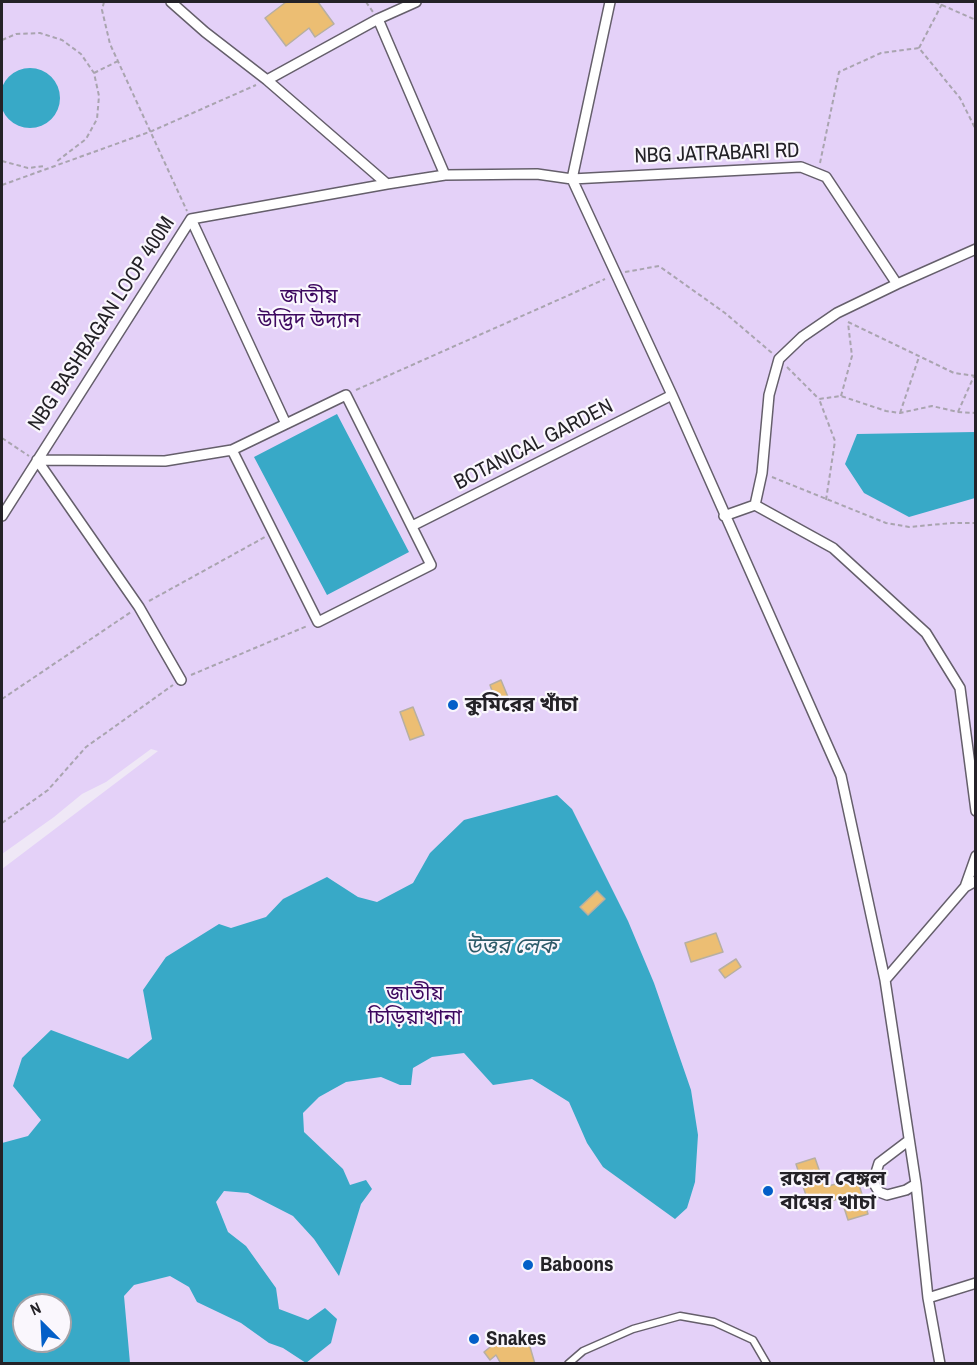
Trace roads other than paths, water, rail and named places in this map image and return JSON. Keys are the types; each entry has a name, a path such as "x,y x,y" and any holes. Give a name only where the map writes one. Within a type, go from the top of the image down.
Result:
{"street":[{"path":"171,2 205,32 267,80 387,184"},
{"path":"267,80 378,19 416,2"},
{"path":"610,2 572,179 672,395 841,776 885,980 916,1184 928,1298 940,1364"},
{"path":"378,19 445,175"},
{"name":"NBG JATRABARI RD","path":"387,184 445,175 537,174 572,179 801,166 818,171 826,177 897,284"},
{"path":"191,219 387,184"},
{"name":"NBG BASHBAGAN LOOP 400M","path":"37,460 165,461 232,450 286,424 191,219"},
{"name":"NBG BASHBAGAN LOOP 400M","path":"37,460 191,219"},
{"path":"755,505 762,473 768,395 779,359 802,337 837,313 975,249"},
{"path":"232,450 318,622 431,565 346,394 286,424"},
{"name":"BOTANICAL GARDEN","path":"412,526 672,395"},
{"path":"2,516 37,460 139,607 181,680"},
{"path":"724,516 755,505 832,548 926,633 960,688 975,811"},
{"path":"965,887 975,856"},
{"path":"885,980 965,887 975,881"},
{"path":"908,1141 879,1163 873,1182 879,1192 887,1195 906,1190 916,1184"},
{"path":"928,1298 975,1283"}],"lane":[{"path":"568,1364 583,1351 633,1329 680,1317 714,1322 753,1340 767,1364"}],"water":[{"path":"24,68 36,68 52,76 58,86 60,98 58,110 52,120 36,128 24,128 8,120 0,104 0,92 8,76"},
{"path":"337,414 409,552 327,595 254,457"},
{"path":"975,432 975,498 909,517 864,493 845,464 857,434"},
{"name":"উত্তর লেক","path":"557,795 572,809 628,921 654,983 691,1090 698,1135 695,1182 687,1208 675,1219 603,1167 587,1143 569,1102 532,1079 493,1085 464,1053 432,1057 413,1068 411,1085 400,1085 381,1077 346,1082 319,1097 303,1113 304,1132 343,1169 350,1185 366,1180 372,1189 361,1204 339,1276 314,1239 293,1216 248,1193 224,1191 216,1202 228,1232 246,1246 276,1288 279,1309 308,1320 325,1308 337,1319 331,1343 306,1363 283,1348 269,1343 241,1323 197,1302 189,1287 170,1276 134,1285 124,1296 130,1363 2,1364 2,1143 28,1136 41,1120 13,1086 22,1058 51,1030 128,1059 152,1039 143,990 166,957 219,924 231,928 266,917 283,899 327,877 358,897 377,902 413,883 430,853 464,820"}],"place":[{"name":"কুমিরের খাঁচা","path":"453,705"},
{"name":"রয়েল বেঙ্গল বাঘের খাচা","path":"768,1191"},
{"name":"Baboons","path":"528,1265"},
{"name":"Snakes","path":"474,1339"}],"park label":[{"name":"জাতীয় উদ্ভিদ উদ্যান","path":"309,309"},
{"name":"জাতীয় চিড়িয়াখানা","path":"415,1006"}]}
